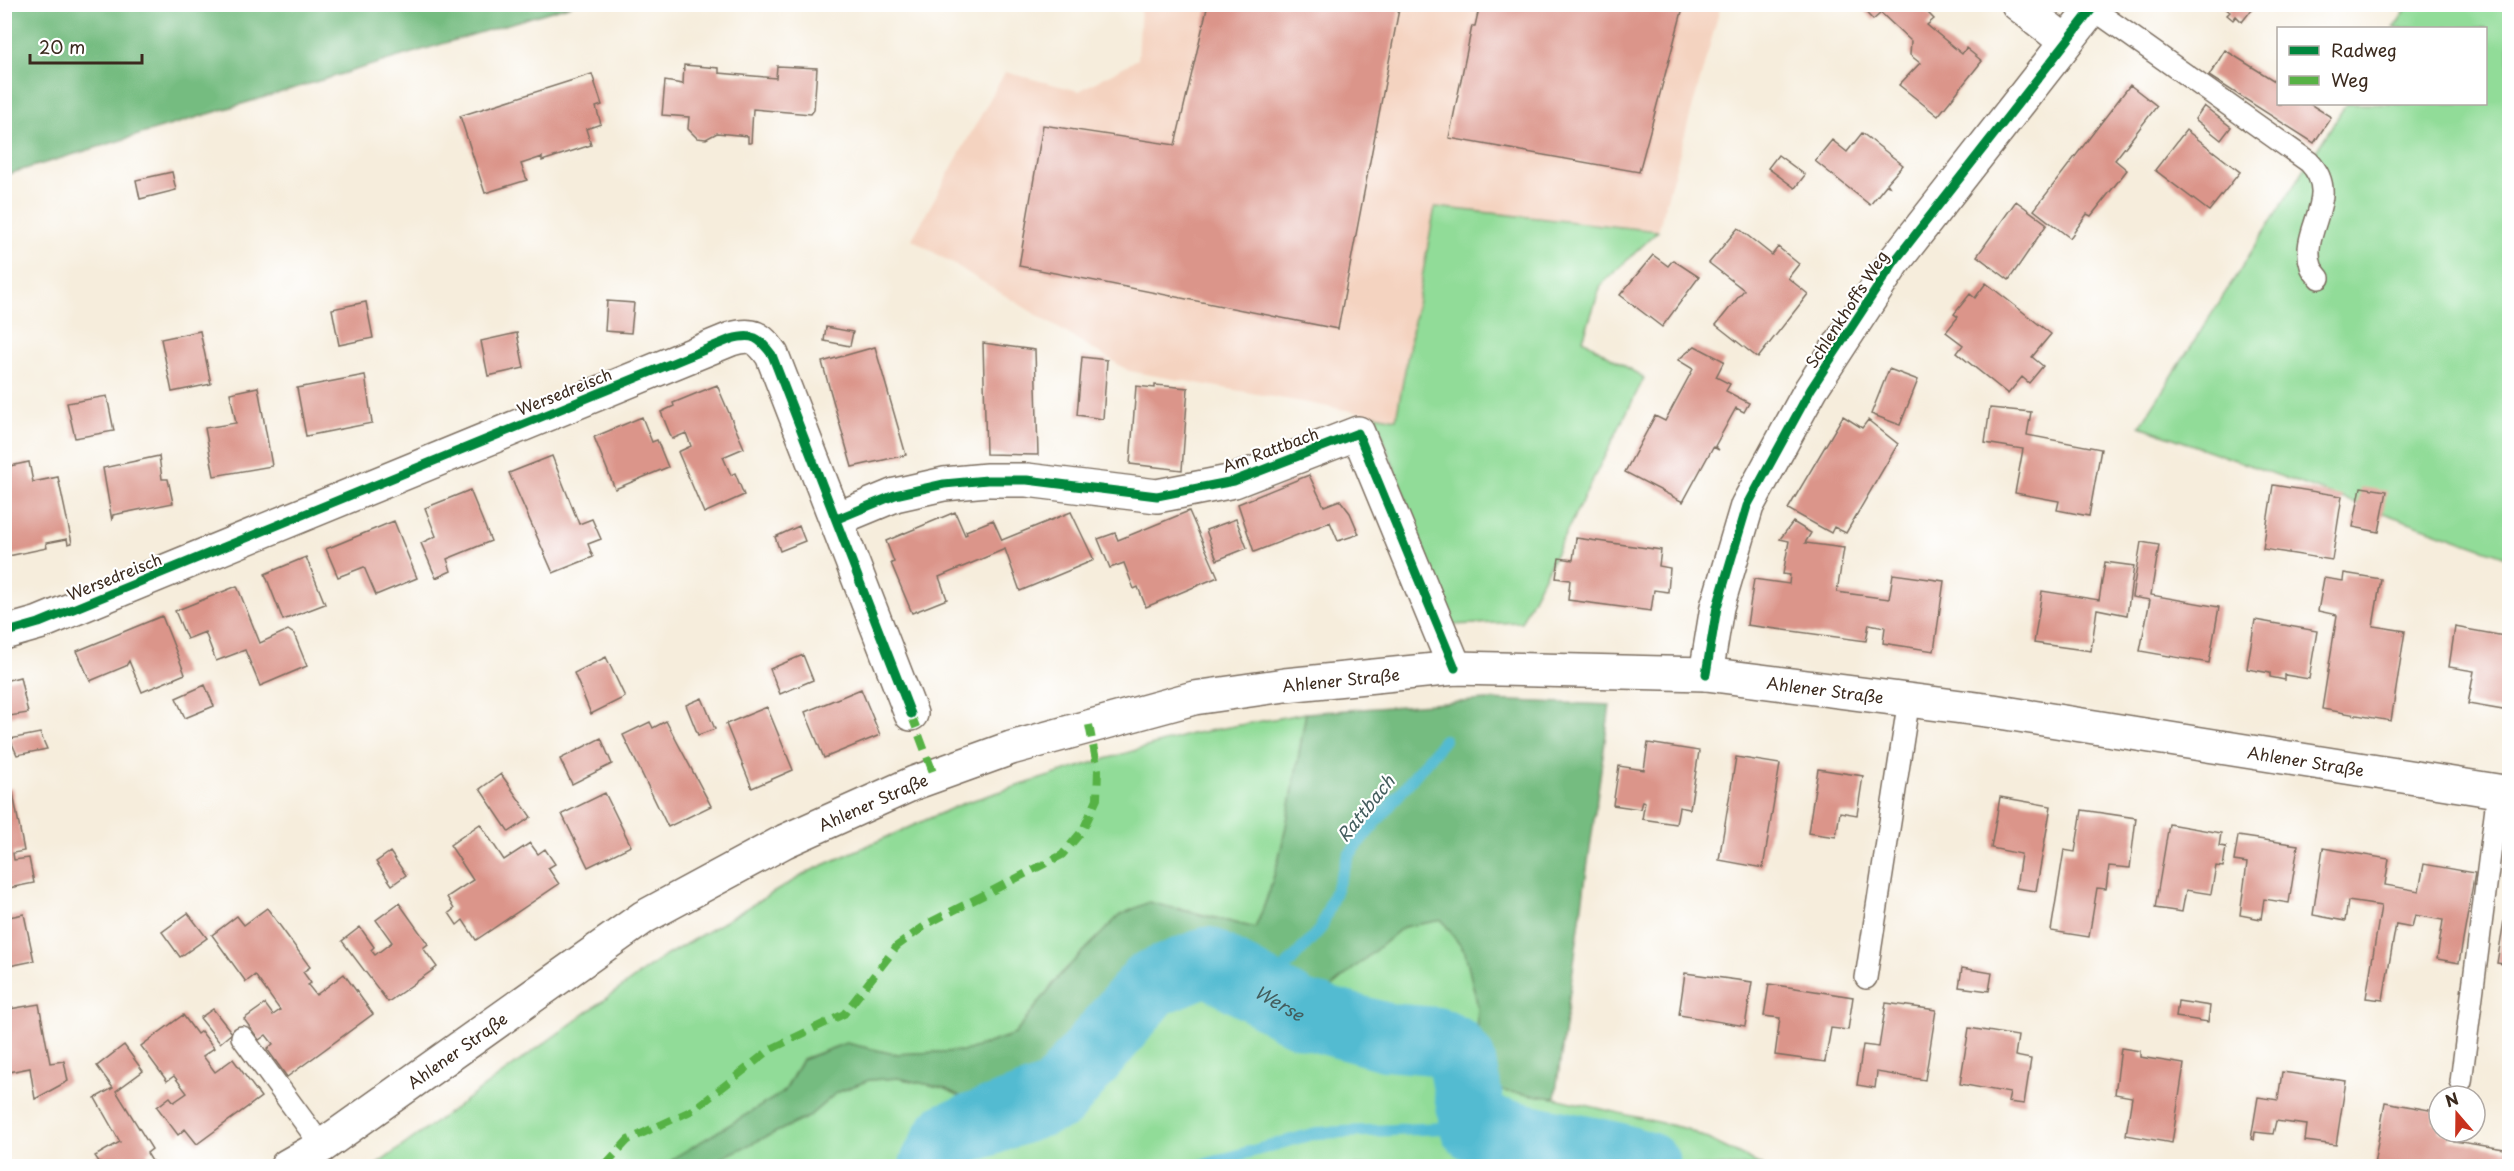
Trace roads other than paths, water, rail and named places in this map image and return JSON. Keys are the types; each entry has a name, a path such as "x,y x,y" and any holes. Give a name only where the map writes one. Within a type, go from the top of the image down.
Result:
{"street":[{"path":"2018,4 2066,42"},
{"name":"Schlenkhoffs Weg","path":"1706,674 1717,607 1747,506 1811,389 1894,262 2095,7"},
{"name":"Wersedreisch","path":"4,633 39,623 745,335 755,337 772,355 911,714"},
{"name":"Am Rattbach","path":"837,519 895,495 944,484 987,480 1027,480 1157,496 1234,481 1358,433 1455,668"},
{"name":"Ahlener Straße","path":"287,1167 322,1146 644,917 785,841 914,783 1011,748 1194,698 1285,685 1455,668 1706,674 1993,711 2504,792"}],"lane":[{"path":"2095,7 2309,162 2319,172 2323,202 2316,218 2310,247 2311,266 2319,278"},
{"path":"1866,978 1909,699"},
{"path":"2461,1082 2504,792"},
{"path":"242,1037 322,1146"}],"waterway":[{"name":"Rattbach","path":"1264,991 1321,928 1349,855 1444,740"},
{"name":"Werse","path":"933,1166 949,1136 1057,1097 1151,984 1207,961 1299,1013 1386,1037 1436,1041 1452,1049 1462,1062 1474,1127 1612,1155 1647,1166"},
{"path":"1200,1166 1316,1133 1474,1127"}]}
